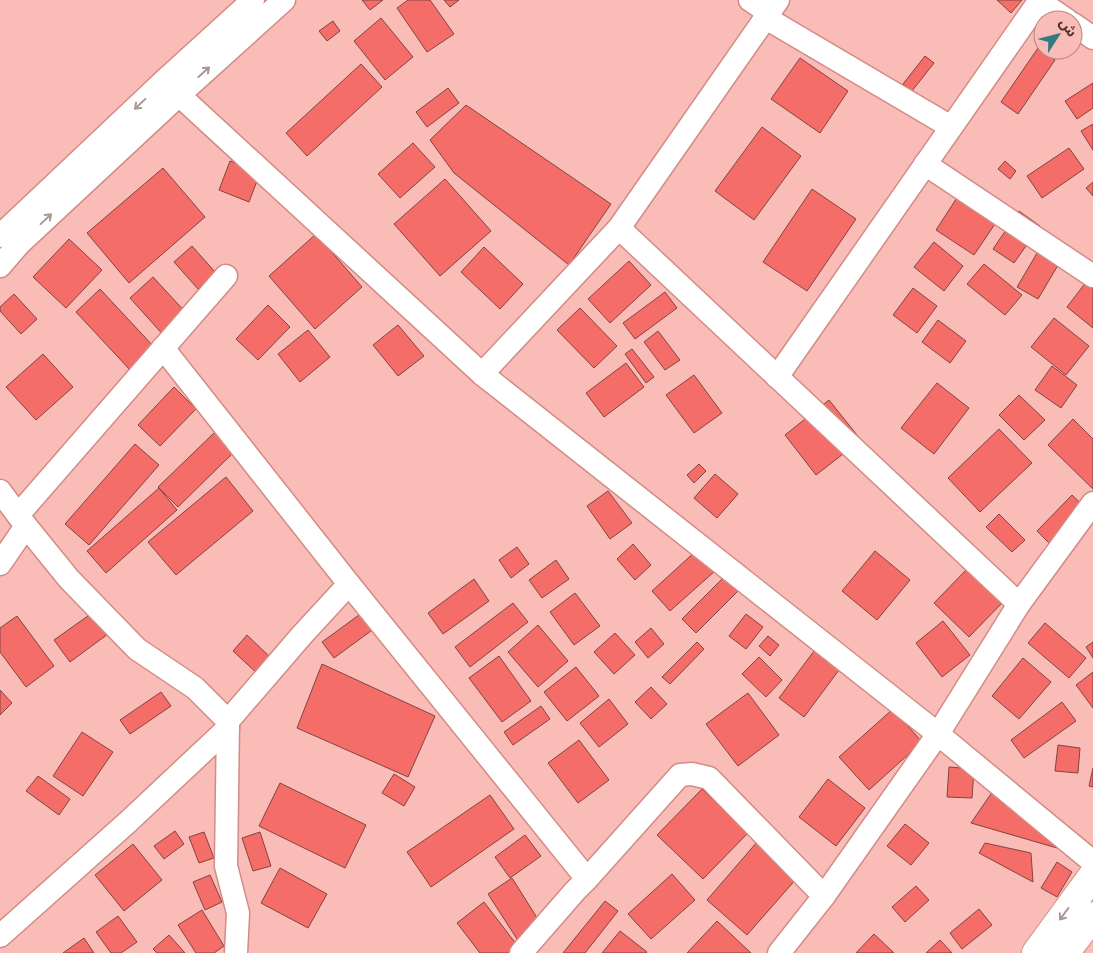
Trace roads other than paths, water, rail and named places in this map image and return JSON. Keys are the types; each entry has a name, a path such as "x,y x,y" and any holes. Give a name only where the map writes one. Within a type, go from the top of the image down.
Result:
{"street":[{"path":"0,266 6,234 172,88 284,0"},
{"path":"750,0 771,10 951,127"},
{"path":"777,376 1039,0 1053,10"},
{"path":"172,88 248,2"},
{"path":"482,374 619,228 771,10"},
{"path":"172,88 482,374 938,734 1093,862"},
{"path":"925,164 1093,276"},
{"path":"619,228 1019,604"},
{"path":"0,564 22,521 163,348 226,276"},
{"path":"163,348 349,584 587,879"},
{"path":"0,491 69,579 137,649 195,688 228,724 226,866 238,913 236,953"},
{"path":"778,953 824,896 938,734 1019,604 1093,503"},
{"path":"0,936 129,821 228,724 302,634 349,584"},
{"path":"521,953 680,775 692,774 710,778 824,896"},
{"path":"1036,953 1093,875"},
{"path":"1066,953 1093,916"}]}
